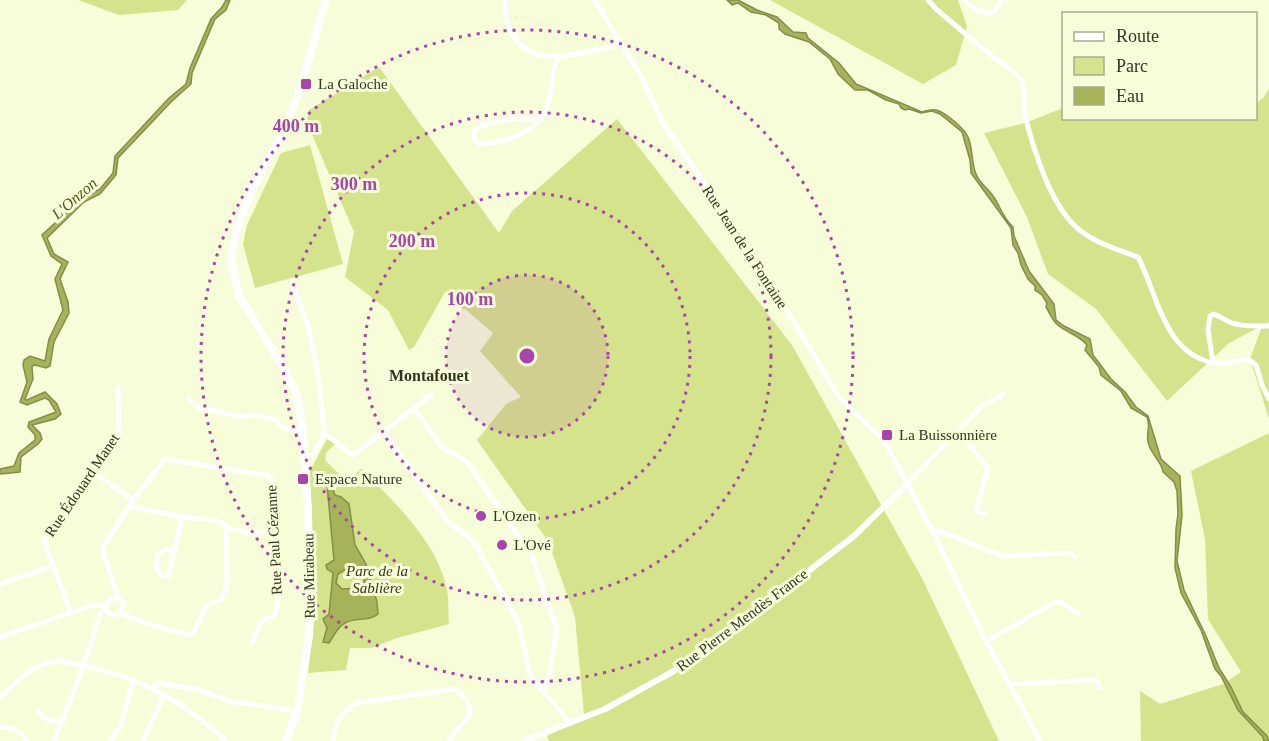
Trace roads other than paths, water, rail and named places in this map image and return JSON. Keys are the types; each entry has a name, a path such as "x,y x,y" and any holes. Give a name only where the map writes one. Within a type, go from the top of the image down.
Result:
{"main road":[{"name":"Rue Mirabeau","path":"286,741 309,636 306,458 303,431 296,393 286,372 239,296 231,261 236,231 252,189 284,130 300,90 326,0"}],"street":[{"path":"506,0 504,11 508,29 529,50 542,56 561,55 621,44"},
{"name":"Rue Jean de la Fontaine","path":"596,0 639,72 663,123 755,256 839,397 884,441 1040,741"},
{"path":"928,0 936,9 1015,72 1022,81 1025,118 1045,178 1072,224 1093,239 1138,257 1162,316 1172,334 1190,353 1213,363 1223,364 1248,359 1254,363 1269,399"},
{"path":"964,0 979,12 986,13 994,12 1002,0"},
{"path":"541,120 515,119 483,125 474,130 474,139 480,144 526,133 541,120 550,99 550,82 555,64 561,55"},
{"path":"292,282 309,329 319,380 324,433 313,454 306,458"},
{"path":"1213,363 1208,330 1210,316 1213,314 1238,325 1269,326"},
{"name":"Rue Édouard Manet","path":"71,613 44,541 119,435 118,388"},
{"path":"324,433 352,455 432,394"},
{"path":"907,484 982,406 1003,394"},
{"path":"189,399 198,407 242,417 255,415 276,420 282,428 303,431"},
{"path":"414,408 442,447 466,462 534,561 557,628 546,687 543,691"},
{"path":"383,431 448,522 471,539 477,547 519,624 528,671 567,723"},
{"path":"958,432 988,468 976,511 985,514"},
{"name":"Rue Paul Cézanne","path":"118,597 102,549 133,500 165,459 266,475 273,481 278,602 274,616 262,620 252,643"},
{"path":"93,472 133,500"},
{"name":"Rue Pierre Mendès France","path":"524,741 605,709 690,662 854,536 907,484"},
{"path":"129,506 182,517 213,520 223,524 226,528 245,532 276,532"},
{"path":"175,551 166,549 158,554 156,567 161,575 170,576 182,517"},
{"path":"106,607 109,613 114,615 120,613 147,624 190,635 207,605 221,600 227,586 226,528"},
{"path":"932,530 1002,556 1069,553 1076,557"},
{"path":"0,584 53,566"},
{"path":"54,741 107,600 118,597 124,604 120,613"},
{"path":"986,641 1058,601 1078,613"},
{"path":"0,637 93,605 106,607"},
{"path":"0,697 27,673 43,663 62,661 84,665 153,688 192,713 227,741"},
{"path":"111,741 121,726 133,680"},
{"path":"1009,684 1096,681 1100,688"},
{"path":"153,688 159,683 196,688 228,701 293,710"},
{"path":"333,741 334,727 346,710 357,703 456,689 468,700 471,711 467,720 452,734 449,741"},
{"path":"143,741 164,695"},
{"path":"38,711 46,719 63,722"},
{"path":"0,727 21,732 27,741"},
{"path":"543,733 546,741"}],"water":[{"path":"226,0 230,0 226,10 215,19 192,73 191,84 118,158 116,175 100,194 84,202 47,238 54,254 68,262 60,279 68,302 69,313 54,342 50,366 46,368 32,366 33,379 25,399 45,392 57,404 61,414 55,419 32,425 40,433 42,439 21,457 20,472 0,474 0,469 14,466 19,453 35,440 35,435 28,427 29,422 56,412 49,400 45,398 27,405 20,402 27,382 24,360 30,356 45,361 49,339 63,310 55,279 62,264 51,256 42,235 82,198 100,189 113,173 115,156 169,98 186,84 190,68 211,19"},
{"path":"727,0 738,0 777,17 793,32 806,33 808,38 839,63 856,84 922,112 932,110 940,111 966,134 970,141 977,177 991,193 1013,227 1014,236 1029,271 1054,304 1056,320 1090,339 1093,355 1111,379 1136,407 1148,416 1161,459 1180,476 1182,515 1177,561 1184,590 1219,668 1243,712 1267,736 1269,741 1264,741 1263,737 1238,710 1221,676 1215,669 1201,630 1181,593 1175,568 1177,491 1174,482 1163,472 1161,464 1149,446 1147,417 1131,408 1121,391 1101,375 1099,367 1085,350 1087,345 1059,326 1053,319 1046,307 1047,303 1035,290 1035,286 1028,279 1021,265 1013,245 1011,228 971,173 970,160 962,132 940,114 932,111 921,113 905,110 899,104 868,90 855,90 838,74 830,59 809,42 785,34 779,29 779,23 766,15 751,12 738,3 732,5"},
{"path":"327,485 331,485 335,495 349,504 355,545 366,564 377,602 378,614 345,623 329,643 323,642 327,628 323,619 329,614 333,573 327,569 326,565 334,560","holes":["346,569 360,570 364,575 362,588 342,589 336,583 338,574"]}],"place":[{"name":"La Galoche","path":"306,84"},
{"name":"La Buissonnière","path":"887,435"},
{"name":"Espace Nature","path":"303,479"},
{"name":"L'Ozen","path":"481,516"},
{"name":"L'Ové","path":"502,545"}],"district":[{"name":"Montafouet","path":"429,375"}],"water label":[{"name":"L'Onzon","path":"74,198"}],"park label":[{"name":"Parc de la Sablière","path":"377,580"}]}
